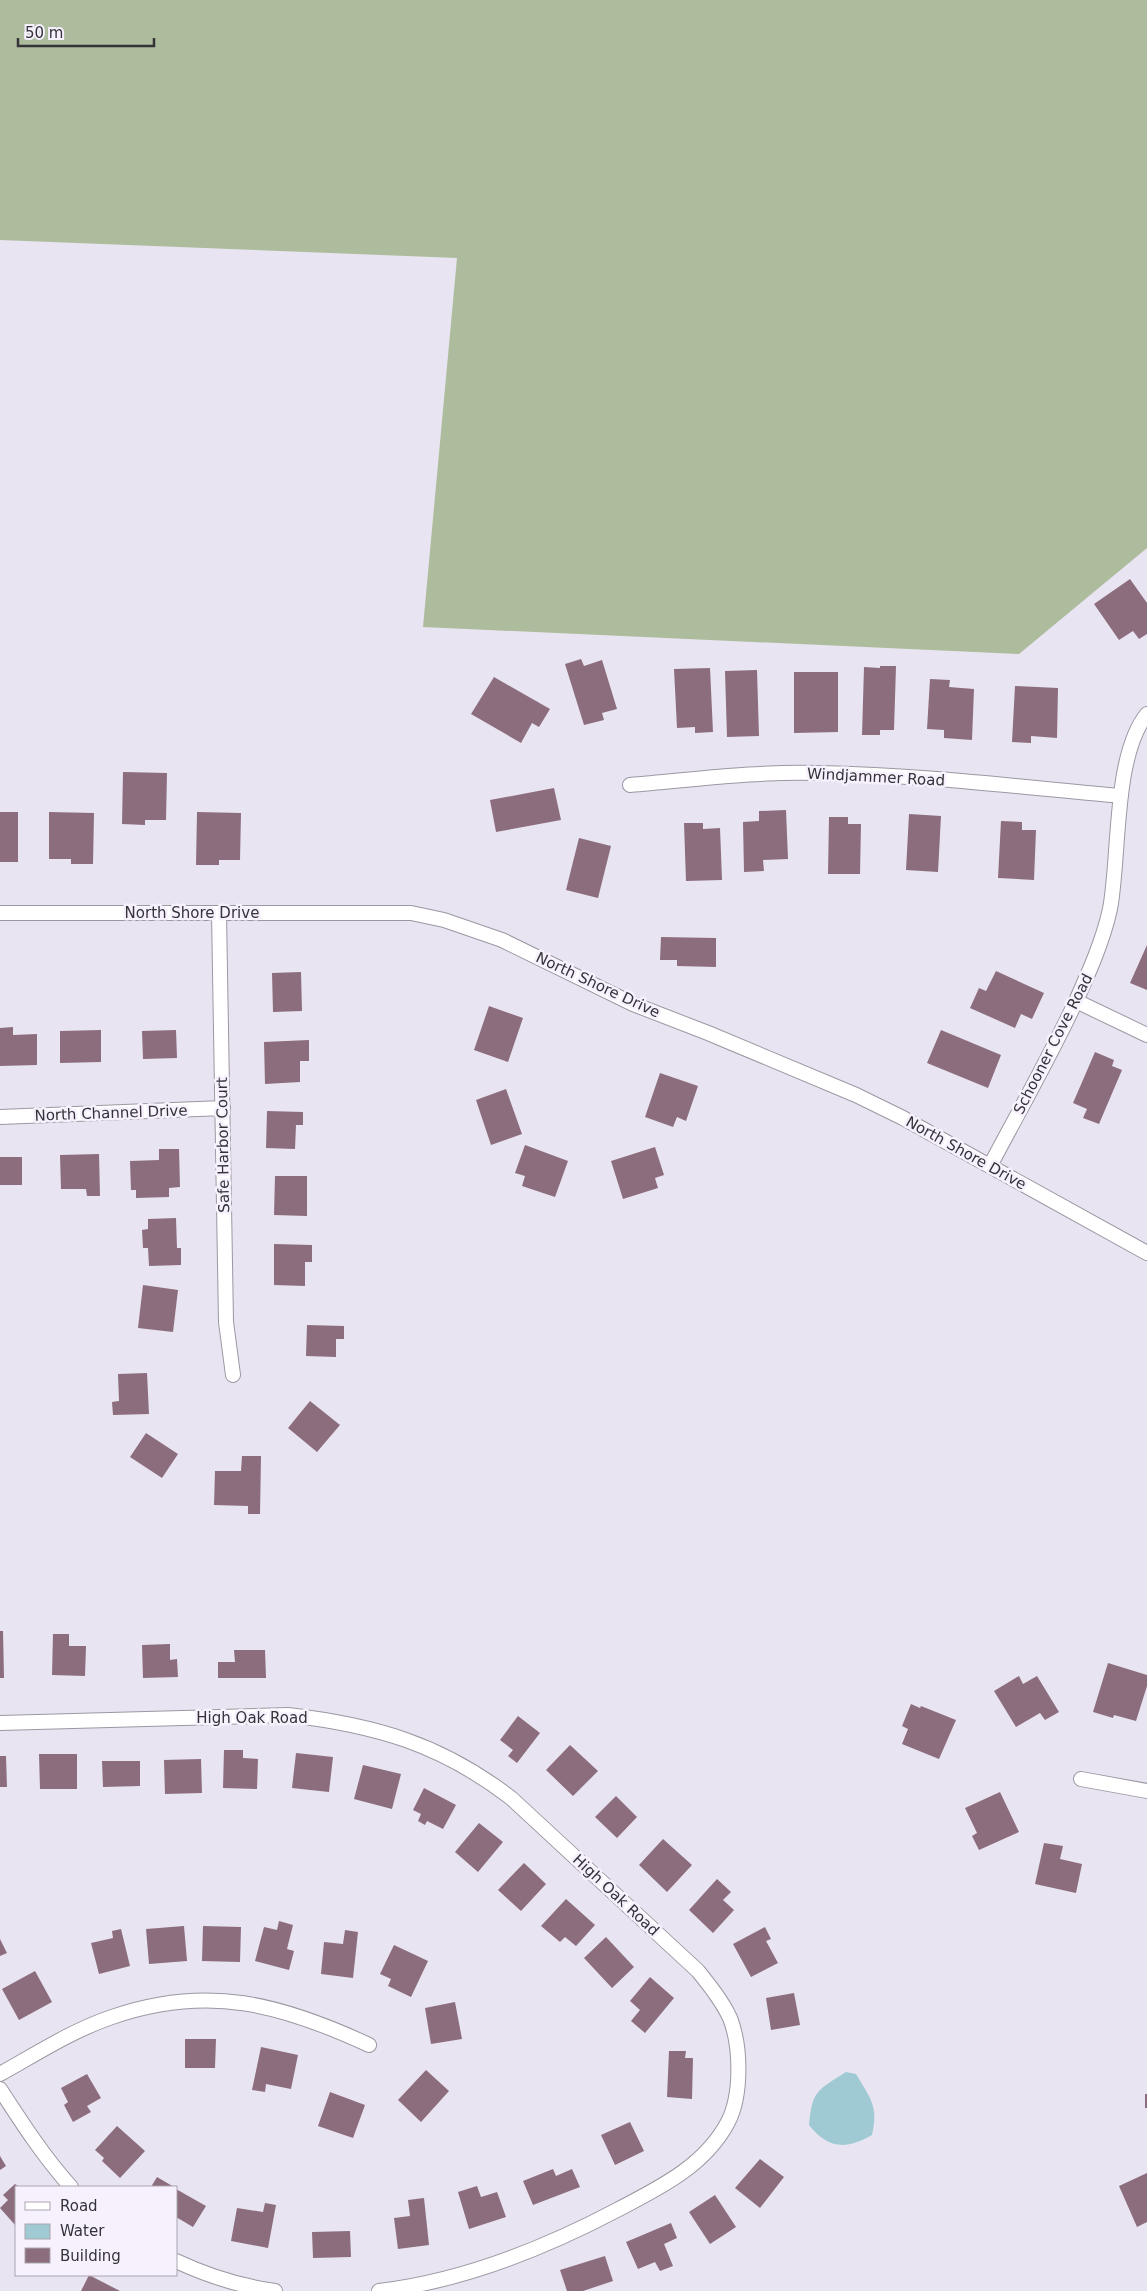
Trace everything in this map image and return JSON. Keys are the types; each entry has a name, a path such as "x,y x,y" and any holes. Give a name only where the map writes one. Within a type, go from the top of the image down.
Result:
{"street":[{"name":"Schooner Cove Road","path":"990,1166 1067,1023 1090,974 1110,910 1121,796 1128,755 1139,724 1147,714"},
{"name":"Windjammer Road","path":"630,785 759,774 818,772 918,778 1121,796"},
{"name":"North Shore Drive","path":"0,913 411,913 444,920 502,940 633,1004 856,1095 990,1166 1147,1253"},
{"name":"Safe Harbor Court","path":"219,913 226,1322 233,1375"},
{"path":"1076,1001 1147,1035"},
{"name":"North Channel Drive","path":"0,1117 222,1108"},
{"name":"High Oak Road","path":"0,1723 288,1715 335,1721 385,1732 428,1748 461,1764 511,1798 698,1971 719,1998 730,2020 736,2045 738,2070 736,2094 728,2121 712,2144 693,2165 662,2187 539,2247 470,2272 412,2287 379,2291"},
{"path":"1080,1779 1147,1791"},
{"path":"0,2074 57,2042 110,2017 148,2006 194,2001 242,2002 287,2012 334,2029 369,2045"},
{"path":"0,2088 29,2134 57,2172 70,2186"},
{"path":"178,2262 204,2274 255,2288 275,2291"}],"green space":[{"path":"0,0 1147,0 1147,548 1019,654 423,627 457,258 0,240"}],"water":[{"path":"846,2072 856,2074 869,2096 874,2109 874,2125 872,2135 863,2140 846,2145 838,2145 823,2139 809,2125 810,2113 818,2092"}],"building":[{"path":"1130,579 1147,603 1147,634 1139,639 1133,631 1119,640 1094,604"},
{"path":"581,659 584,666 602,660 617,709 602,713 604,720 584,725 565,664"},
{"path":"880,666 896,666 894,730 880,730 880,735 862,735 864,667 880,668"},
{"path":"710,668 713,732 695,733 695,727 677,728 674,669"},
{"path":"757,670 759,736 727,737 725,671"},
{"path":"794,672 838,672 838,732 794,733"},
{"path":"494,677 550,709 539,727 532,723 521,743 471,714"},
{"path":"930,679 950,680 949,687 974,689 972,740 944,738 944,730 927,729"},
{"path":"1015,686 1058,688 1057,738 1031,736 1031,743 1012,742"},
{"path":"123,772 167,773 166,820 145,820 145,825 122,824"},
{"path":"554,788 561,820 496,832 490,800"},
{"path":"786,810 788,859 763,860 764,871 744,872 743,822 759,821 759,811"},
{"path":"0,812 18,812 18,862 0,862"},
{"path":"49,812 94,813 93,864 71,864 71,859 49,859"},
{"path":"197,812 241,813 240,860 219,860 219,865 196,865"},
{"path":"909,814 941,816 938,872 906,870"},
{"path":"829,817 848,817 848,824 861,824 860,874 828,874"},
{"path":"1001,821 1022,822 1022,830 1036,830 1034,880 998,878"},
{"path":"684,823 703,823 703,829 720,828 722,880 686,881"},
{"path":"579,838 611,846 598,898 566,890"},
{"path":"661,937 716,938 716,967 677,966 677,960 660,960"},
{"path":"1147,945 1147,990 1130,983"},
{"path":"996,971 1044,993 1032,1019 1021,1014 1015,1028 970,1008 979,988 986,991"},
{"path":"301,972 302,1011 273,1012 272,973"},
{"path":"489,1006 523,1018 508,1062 474,1050"},
{"path":"13,1027 13,1035 37,1034 37,1065 0,1066 0,1028"},
{"path":"101,1030 101,1062 60,1063 60,1031"},
{"path":"176,1030 177,1058 143,1059 142,1031"},
{"path":"941,1030 1001,1055 988,1088 927,1063"},
{"path":"309,1040 309,1061 300,1061 300,1082 265,1084 264,1042"},
{"path":"1095,1052 1114,1060 1112,1066 1122,1070 1099,1124 1083,1118 1087,1109 1073,1103"},
{"path":"660,1073 698,1086 686,1121 677,1117 673,1127 645,1117"},
{"path":"506,1089 522,1134 491,1145 476,1100"},
{"path":"267,1111 303,1112 303,1125 296,1125 295,1149 266,1148"},
{"path":"525,1145 568,1161 555,1197 522,1186 525,1176 515,1173"},
{"path":"655,1147 664,1175 655,1178 658,1188 623,1199 611,1161"},
{"path":"159,1149 179,1149 180,1187 169,1188 169,1197 136,1198 136,1190 131,1190 130,1161 159,1160"},
{"path":"99,1154 100,1196 87,1196 86,1189 61,1189 60,1155"},
{"path":"0,1157 22,1157 22,1185 0,1185"},
{"path":"275,1176 307,1176 307,1216 274,1215"},
{"path":"176,1218 177,1248 181,1248 181,1265 149,1266 148,1248 143,1248 142,1230 148,1229 148,1219"},
{"path":"274,1244 312,1245 312,1262 305,1262 305,1286 274,1285"},
{"path":"143,1285 178,1290 173,1332 138,1328"},
{"path":"307,1325 344,1326 344,1339 336,1339 336,1357 306,1356"},
{"path":"147,1373 149,1414 113,1415 112,1402 119,1401 118,1374"},
{"path":"310,1401 340,1425 317,1452 288,1428"},
{"path":"146,1433 178,1454 162,1478 130,1457"},
{"path":"242,1456 261,1456 260,1514 248,1514 248,1506 214,1505 215,1471 241,1471"},
{"path":"0,1631 3,1631 4,1678 0,1678"},
{"path":"53,1634 69,1634 69,1646 86,1646 85,1676 52,1675"},
{"path":"170,1644 170,1660 177,1659 178,1677 143,1678 142,1645"},
{"path":"234,1650 265,1650 266,1678 218,1678 218,1662 235,1662"},
{"path":"1108,1663 1147,1675 1147,1686 1136,1721 1114,1715 1113,1718 1093,1712"},
{"path":"1019,1676 1023,1684 1037,1676 1059,1712 1045,1720 1040,1713 1016,1727 994,1691"},
{"path":"911,1704 956,1720 939,1759 902,1744 908,1729 902,1726"},
{"path":"518,1716 540,1733 517,1763 508,1756 513,1750 500,1740"},
{"path":"570,1745 598,1771 573,1796 546,1770"},
{"path":"224,1750 243,1750 243,1758 258,1759 257,1789 223,1788"},
{"path":"296,1753 333,1757 329,1792 292,1788"},
{"path":"39,1754 77,1754 77,1789 40,1789"},
{"path":"0,1756 6,1756 7,1787 0,1787"},
{"path":"201,1759 202,1793 165,1794 164,1760"},
{"path":"102,1761 140,1761 140,1786 103,1787"},
{"path":"363,1765 401,1774 392,1809 354,1799"},
{"path":"424,1788 456,1805 443,1829 427,1821 425,1825 418,1821 421,1814 413,1810"},
{"path":"1000,1792 1019,1832 979,1850 972,1836 977,1833 965,1808"},
{"path":"616,1796 637,1817 617,1838 595,1817"},
{"path":"479,1823 503,1842 478,1872 455,1852"},
{"path":"663,1839 692,1865 667,1892 639,1865"},
{"path":"1044,1843 1063,1846 1060,1859 1082,1864 1076,1893 1035,1884"},
{"path":"524,1863 546,1884 521,1911 498,1890"},
{"path":"717,1879 731,1892 723,1900 734,1910 713,1933 689,1910"},
{"path":"566,1899 595,1925 576,1946 565,1937 560,1942 541,1926"},
{"path":"279,1921 293,1925 287,1949 294,1951 289,1970 255,1961 264,1927 277,1930"},
{"path":"184,1926 187,1961 149,1964 146,1929"},
{"path":"203,1926 241,1927 240,1962 202,1961"},
{"path":"765,1927 771,1939 766,1941 778,1963 751,1977 733,1944"},
{"path":"121,1929 130,1966 99,1974 91,1943 113,1938 112,1931"},
{"path":"345,1930 358,1932 353,1978 321,1974 324,1942 343,1944"},
{"path":"606,1937 634,1967 612,1988 584,1958"},
{"path":"0,1939 7,1953 0,1956"},
{"path":"394,1945 428,1961 411,1997 388,1986 391,1979 380,1974"},
{"path":"35,1971 52,2002 19,2020 2,1989"},
{"path":"650,1977 674,1998 645,2033 631,2021 640,2010 630,2001"},
{"path":"794,1993 800,2025 771,2030 766,1998"},
{"path":"455,2002 462,2039 431,2044 425,2008"},
{"path":"185,2039 216,2039 215,2068 185,2068"},
{"path":"261,2047 298,2055 291,2089 266,2084 265,2092 252,2090"},
{"path":"669,2051 686,2051 685,2058 693,2058 692,2099 667,2097"},
{"path":"426,2070 449,2091 421,2122 398,2100"},
{"path":"87,2074 101,2098 87,2106 91,2112 73,2122 64,2105 68,2102 61,2088"},
{"path":"330,2092 365,2105 353,2138 318,2126"},
{"path":"1145,2094 1147,2094 1147,2108 1145,2108"},
{"path":"630,2122 644,2151 615,2165 601,2135"},
{"path":"117,2126 145,2151 120,2178 102,2161 104,2158 95,2150"},
{"path":"0,2156 6,2166 0,2170"},
{"path":"760,2159 784,2177 760,2208 735,2188"},
{"path":"553,2169 556,2176 572,2169 580,2187 533,2205 523,2181"},
{"path":"1147,2173 1147,2222 1137,2227 1119,2186"},
{"path":"157,2177 172,2186 152,2186"},
{"path":"15,2184 18,2186 15,2186 15,2225 0,2208 8,2200 3,2195"},
{"path":"477,2186 481,2197 497,2192 506,2217 469,2229 458,2192"},
{"path":"178,2190 206,2206 193,2227 178,2218"},
{"path":"715,2195 736,2227 710,2244 689,2212"},
{"path":"424,2198 429,2245 398,2249 394,2218 410,2216 408,2200"},
{"path":"265,2203 276,2205 268,2248 231,2241 237,2208 263,2212"},
{"path":"671,2223 677,2238 664,2244 673,2266 660,2271 655,2262 638,2269 626,2242"},
{"path":"350,2231 351,2257 313,2258 312,2232"},
{"path":"605,2256 613,2281 583,2291 567,2291 560,2270"},
{"path":"88,2276 91,2276 120,2291 81,2291"}]}
